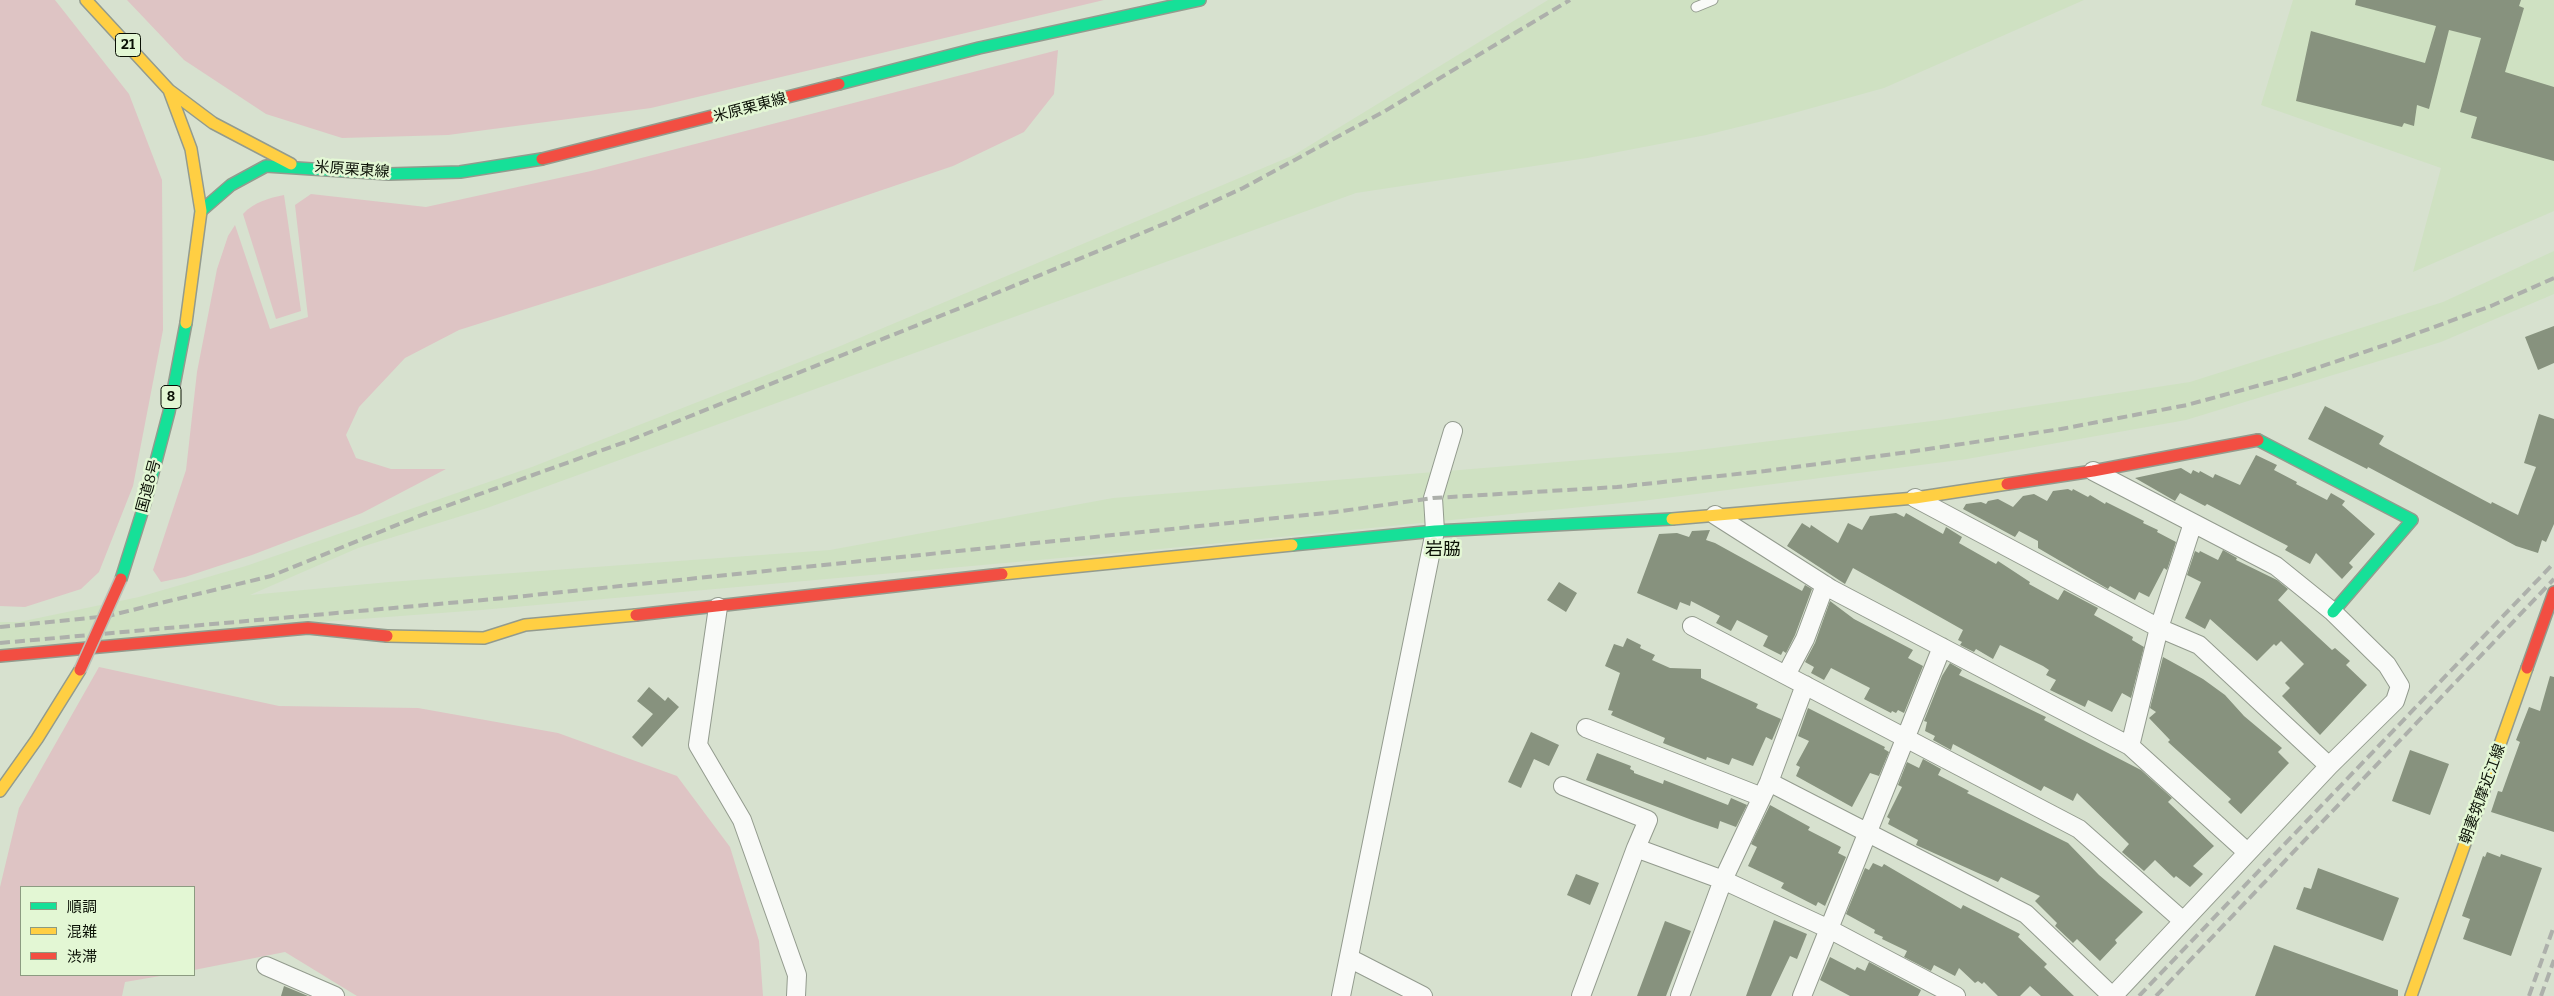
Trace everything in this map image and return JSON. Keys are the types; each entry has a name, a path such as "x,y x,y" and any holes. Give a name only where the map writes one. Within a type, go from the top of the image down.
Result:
{"main road":[{"name":"21","path":"86,0 169,90"},
{"name":"米原栗東線","path":"202,211 223,189 266,166 294,166 389,174 460,172 544,159 979,48 1200,0"},
{"name":"国道8号","path":"0,791 37,739 80,670 121,579 145,503 169,412 186,321 202,211 191,149 169,90"},
{"name":"米原栗東線","path":"169,90 214,123 294,166"},
{"path":"0,656 308,628 374,636 484,638 524,625 718,607 975,578 1435,531 1628,523 1915,498 2093,471 2256,439 2412,520 2333,612"},
{"name":"朝妻筑摩近江線","path":"2412,996 2554,592"},
{"path":"2544,622 2554,614"}],"street":[{"path":"1340,996 1435,531 1433,498 1453,431"},
{"path":"1586,728 1766,790 1866,833 2026,914 2113,996 2182,920 2329,766 2395,701 2400,686 2388,665 2333,612 2276,566 2093,471"},
{"path":"1915,498 2159,628 2199,645 2329,766"},
{"path":"1715,514 1825,585 2130,746 2247,852"},
{"path":"2130,746 2159,628 2193,523"},
{"path":"1786,675 1805,639 1825,585"},
{"path":"718,607 698,746 742,820 798,975 796,996"},
{"path":"1692,626 2079,829 2182,920"},
{"path":"1802,996 1942,646"},
{"path":"1680,996 1723,880 1766,790 1805,685"},
{"path":"1563,786 1648,820 1581,996"},
{"path":"1636,848 1723,880 1829,929 1956,996"},
{"path":"1349,958 1423,996"},
{"path":"266,966 335,996"}],"lane":[{"path":"1696,7 1713,0"}],"shaded area":[{"path":"0,0 55,0 129,94 162,180 163,330 133,486 99,572 81,589 25,607 0,606"},
{"path":"127,0 1104,0 651,108 448,135 342,138 266,114 184,60"},
{"path":"1548,0 2084,0 1884,88 1783,116 1706,135 1587,158 1356,193 487,508 358,548 250,595 389,582 830,550 1113,498 1682,452 1940,420 2190,382 2443,302 2554,251 2554,294 2441,342 2186,420 1967,459 1642,501 1150,550 481,610 253,627 0,651 0,622 19,622 139,597 246,566 532,467 838,347 1294,155"},
{"path":"2293,0 2554,0 2554,211 2413,272 2441,168 2261,105"},
{"path":"1058,50 1054,94 1024,132 953,166 605,284 459,330 405,358 359,407 346,435 356,458 391,469 446,469 362,513 252,555 185,577 161,582 153,570 186,470 197,372 217,269 228,236 235,225 270,329 308,317 295,205 311,194 426,207 591,171"},
{"path":"284,195 301,311 276,319 243,214 267,199"},
{"path":"99,667 279,706 418,708 558,733 677,776 730,847 759,941 763,996 357,996 285,952 195,970 195,886 20,886 20,976 160,976 125,982 122,996 0,996 0,887 19,808"}],"building":[{"path":"2356,0 2521,0 2519,6 2524,8 2505,72 2554,87 2554,161 2471,138 2477,117 2460,112 2481,38 2449,30 2429,109 2417,105 2414,126 2404,123 2402,127 2296,101 2311,31 2425,63 2436,26 2355,5"},
{"path":"2554,326 2554,363 2538,370 2525,337"},
{"path":"2325,406 2384,436 2379,444 2382,446 2491,504 2492,502 2518,515 2536,467 2524,463 2539,414 2554,419 2554,524 2546,542 2542,540 2538,553 2516,546 2368,467 2367,469 2308,439"},
{"path":"2256,455 2277,465 2274,470 2297,482 2296,484 2327,500 2331,493 2345,501 2342,505 2375,534 2349,563 2353,567 2342,579 2316,553 2310,564 2285,550 2288,546 2207,504 2205,506 2180,493 2175,501 2135,478 2181,468 2191,474 2193,470 2199,473 2200,471 2213,478 2215,474 2240,485"},
{"path":"2068,489 2072,491 2073,489 2088,497 2090,495 2105,504 2106,502 2144,521 2143,523 2176,542 2167,570 2164,568 2149,597 2139,592 2135,600 2110,586 2108,589 2038,548 2038,541 2019,531 2015,537 1963,509 1966,504 1981,502 1986,504 1988,501 1998,499 2013,507 2023,496 2034,494 2047,501 2053,491"},
{"path":"1896,513 1904,517 1906,513 1943,534 1946,527 1962,537 1959,543 1996,564 1998,561 2030,582 2029,584 2058,600 2064,590 2098,608 2094,615 2133,637 2132,640 2144,647 2131,698 2122,693 2112,712 2088,700 2085,707 2050,690 2056,680 2046,675 2049,670 2043,666 2000,645 1993,659 1976,649 1974,652 1960,645 1962,642 1958,640 1963,630 1853,568 1845,584 1787,546 1802,523 1810,528 1811,525 1838,543 1848,523 1862,530 1870,516"},
{"path":"1710,530 1706,540 1715,543 1802,591 1805,585 1812,589 1795,635 1786,653 1783,651 1781,655 1763,646 1768,636 1737,620 1731,631 1716,623 1720,616 1691,601 1690,606 1680,602 1677,610 1637,593 1659,534 1677,533 1689,537 1692,531"},
{"path":"2223,550 2237,558 2236,560 2277,580 2288,589 2278,600 2332,650 2335,648 2350,661 2346,665 2367,685 2320,735 2282,696 2290,688 2285,683 2304,664 2281,641 2276,646 2274,644 2257,661 2210,619 2205,629 2185,618 2201,582 2187,575 2195,551 2199,553 2200,551 2218,560"},
{"path":"1559,582 1577,593 1566,612 1547,600"},
{"path":"1830,601 1854,619 1913,650 1908,658 1923,666 1904,713 1898,710 1896,713 1892,711 1891,713 1864,699 1870,688 1831,668 1824,680 1811,673 1814,667 1805,662 1815,643"},
{"path":"1627,638 1641,645 1640,648 1655,655 1652,660 1670,668 1701,669 1701,678 1758,704 1756,708 1781,719 1772,740 1766,737 1753,766 1732,758 1729,765 1707,757 1706,760 1663,743 1665,738 1611,715 1613,711 1608,710 1620,673 1605,666 1614,644 1623,647"},
{"path":"2163,657 2203,679 2225,695 2244,716 2282,748 2278,752 2289,763 2241,814 2228,802 2231,799 2168,742 2170,740 2149,718 2156,712 2150,708"},
{"path":"1950,663 1962,670 1959,675 2046,717 2044,720 2141,770 2172,798 2168,802 2214,846 2193,866 2203,874 2190,887 2176,876 2174,878 2155,860 2144,871 2122,852 2129,844 2077,793 2073,801 2044,786 2041,791 1953,744 1951,750 1933,740 1935,736 1925,731 1927,722 1924,721 1942,676"},
{"path":"2550,676 2554,677 2554,832 2491,812 2498,791 2502,792 2520,742 2516,740 2529,707 2540,711"},
{"path":"649,687 665,701 668,697 679,707 642,747 632,737 653,714 637,701"},
{"path":"1808,708 1885,747 1884,749 1889,752 1879,776 1870,773 1852,807 1796,776 1800,767 1796,765 1809,741 1798,736"},
{"path":"1531,732 1559,745 1549,766 1534,759 1521,788 1508,782"},
{"path":"2410,750 2449,764 2430,815 2392,801"},
{"path":"1597,753 1631,766 1630,769 1634,773 1663,784 1664,780 1728,805 1731,798 1747,805 1736,827 1720,821 1718,829 1692,820 1586,780"},
{"path":"1923,759 1941,769 1938,775 1969,791 1967,793 2068,843 2099,875 2143,912 2115,940 2117,943 2100,961 2077,939 2073,943 2055,926 2057,923 2035,901 2040,896 2001,877 1998,882 1916,845 1918,840 1888,824 1890,819 1887,817 1902,787 1898,785 1907,762 1919,768"},
{"path":"1770,805 1810,827 1808,830 1841,847 1838,853 1846,857 1825,906 1818,902 1816,906 1781,888 1784,883 1748,866 1757,847 1751,844"},
{"path":"2487,852 2500,857 2501,854 2542,868 2511,956 2463,939 2470,919 2462,916 2483,856 2485,857"},
{"path":"1873,863 1882,867 1884,864 1961,909 1963,905 2020,934 2018,937 2047,964 2044,967 2074,996 2041,996 2030,986 2020,996 1998,996 1984,982 1982,984 1978,981 1975,983 1959,968 1955,976 1934,965 1931,971 1904,957 1907,951 1882,939 1883,937 1874,933 1875,930 1846,914 1865,868 1869,870"},
{"path":"2318,868 2399,898 2383,941 2296,909 2304,887 2311,889"},
{"path":"1576,874 1599,883 1590,905 1567,895"},
{"path":"1774,920 1807,934 1797,959 1790,956 1771,996 1746,996"},
{"path":"1665,921 1691,931 1666,996 1637,996"},
{"path":"2274,945 2398,990 2398,996 2255,996"},
{"path":"1830,957 1855,970 1857,967 1865,971 1869,962 1921,990 1918,996 1850,996 1820,980"},
{"path":"284,986 308,996 281,996"}],"railway":[{"path":"0,627 108,616 271,576 424,514 628,441 965,306 1171,221 1243,188 1385,111 1570,0"},
{"path":"0,643 505,598 1335,512 1433,498 1617,487 1765,471 1909,452 2061,429 2187,405 2290,377 2388,344 2491,306 2554,278"},
{"path":"2139,996 2554,563"},
{"path":"2156,996 2554,579"},
{"path":"2529,996 2554,926"},
{"path":"2541,996 2554,960"}],"traffic: fast":[{"path":"839,84 979,48 1200,0"},
{"path":"201,211 231,185 266,166 389,174 460,172 542,159"},
{"path":"121,579 145,503 169,412 186,323"},
{"path":"2258,440 2412,520 2333,612"},
{"path":"1292,545 1435,531 1672,519"}],"traffic: slow":[{"path":"86,0 169,90 191,149 201,211 186,323"},
{"path":"169,90 213,123 291,164"},
{"path":"1672,519 1915,498 2007,484"},
{"path":"1002,574 1292,545"},
{"path":"387,636 484,638 525,625 636,615"},
{"path":"2411,996 2527,668"},
{"path":"0,791 37,739 80,670"}],"traffic: jam":[{"path":"542,159 839,84"},
{"path":"2007,484 2093,471 2258,440"},
{"path":"636,615 1002,574"},
{"path":"80,670 121,579"},
{"path":"2527,668 2554,592"},
{"path":"0,656 308,628 387,636"}],"district":[{"name":"岩脇","path":"1443,550"}]}
